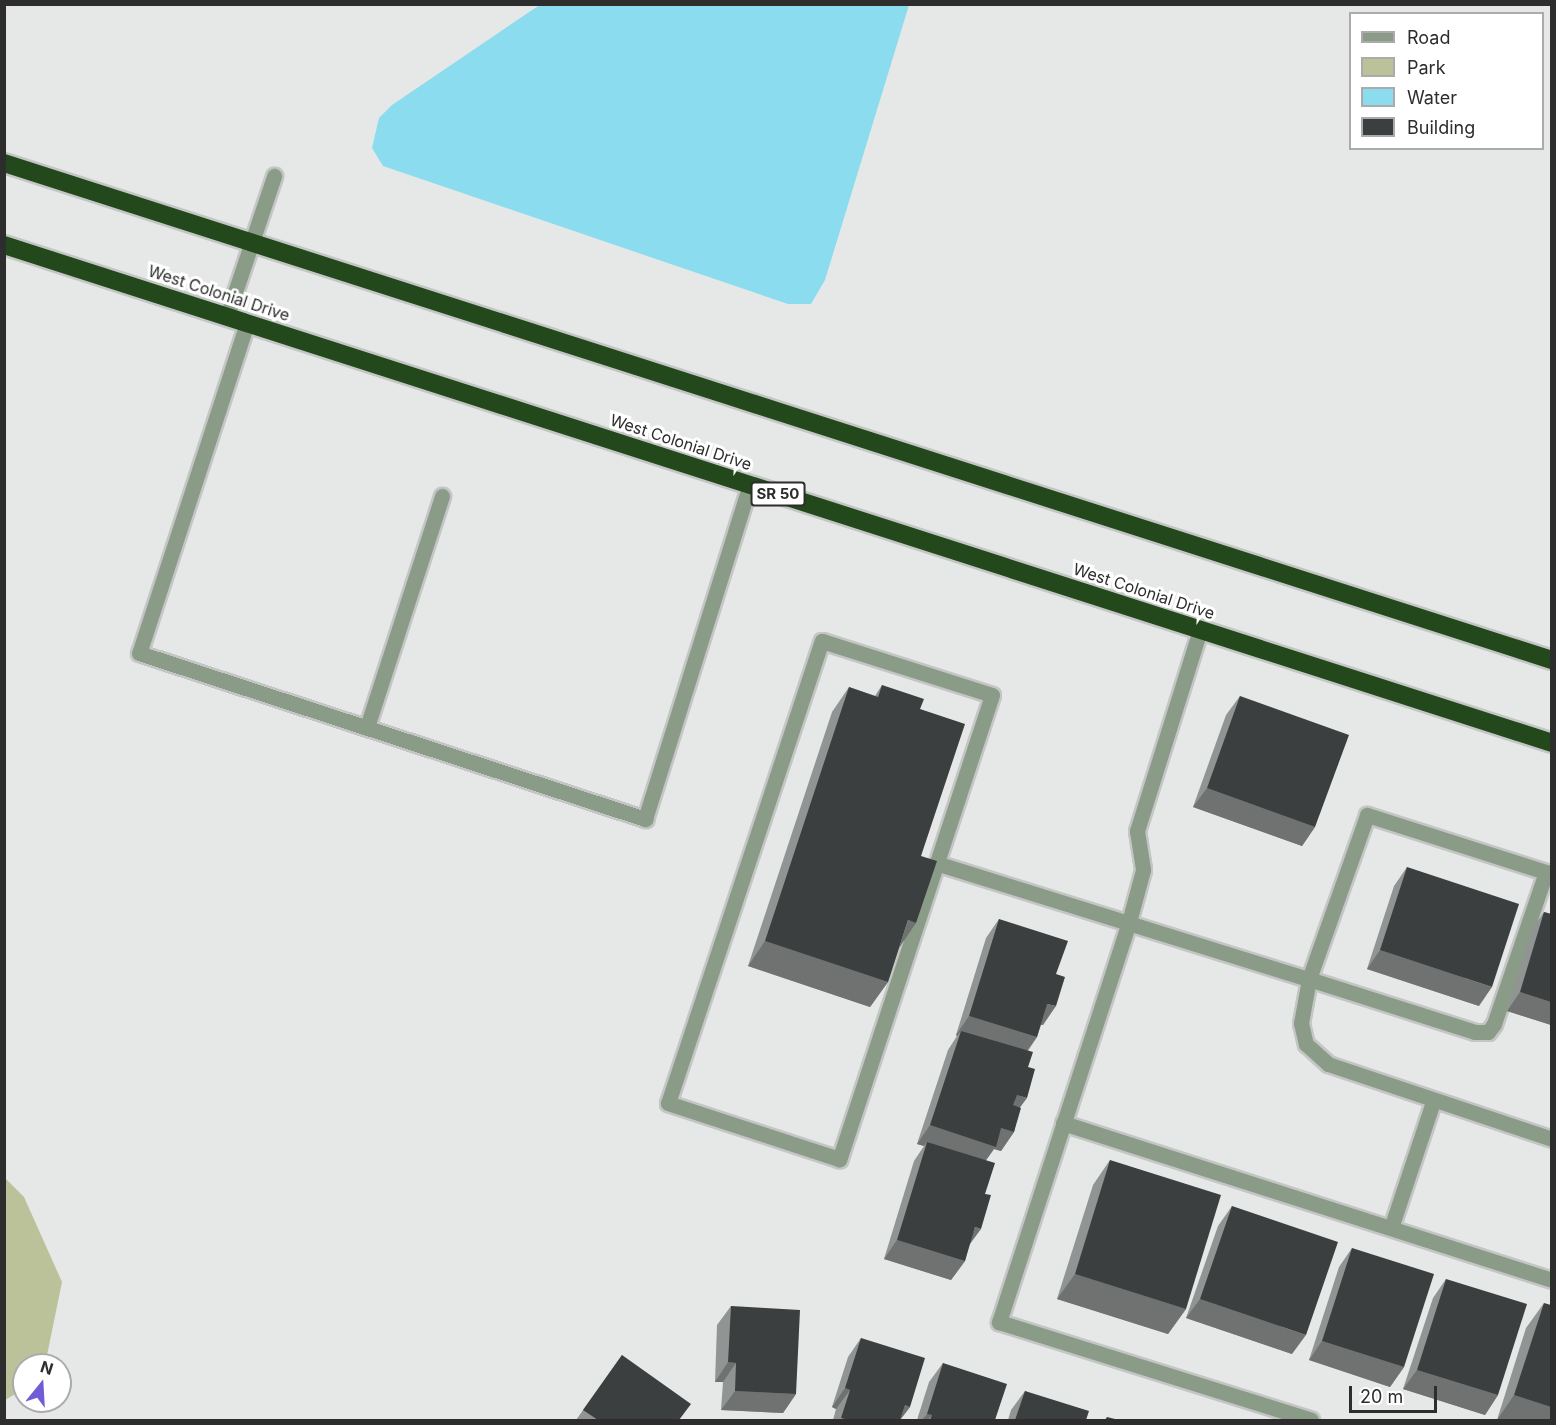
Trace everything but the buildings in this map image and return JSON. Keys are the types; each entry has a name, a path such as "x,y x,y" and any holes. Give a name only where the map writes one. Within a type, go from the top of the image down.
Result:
{"highway":[{"path":"4,163 1551,660"},
{"name":"West Colonial Drive","path":"4,245 1551,743"}],"street":[{"path":"227,316 274,176"},
{"path":"247,323 139,653 645,819 750,484"},
{"path":"366,728 442,496"},
{"path":"1200,630 1137,831 1143,870 1129,922 999,1322 1311,1420"},
{"path":"822,641 992,696 939,864 839,1159 668,1103 822,641"},
{"path":"939,864 1129,922 1309,979 1475,1032 1488,1032 1494,1024 1549,873 1367,815 1309,979 1302,1014 1306,1044 1329,1064 1433,1102 1551,1139"},
{"path":"1391,1228 1433,1102"},
{"path":"1063,1123 1551,1280"}],"green space":[{"path":"4,1177 24,1197 62,1282 47,1353 12,1353 12,1396 5,1400"}],"water":[{"path":"541,4 909,5 825,280 811,304 788,304 383,166 372,148 379,118 392,105"}]}
